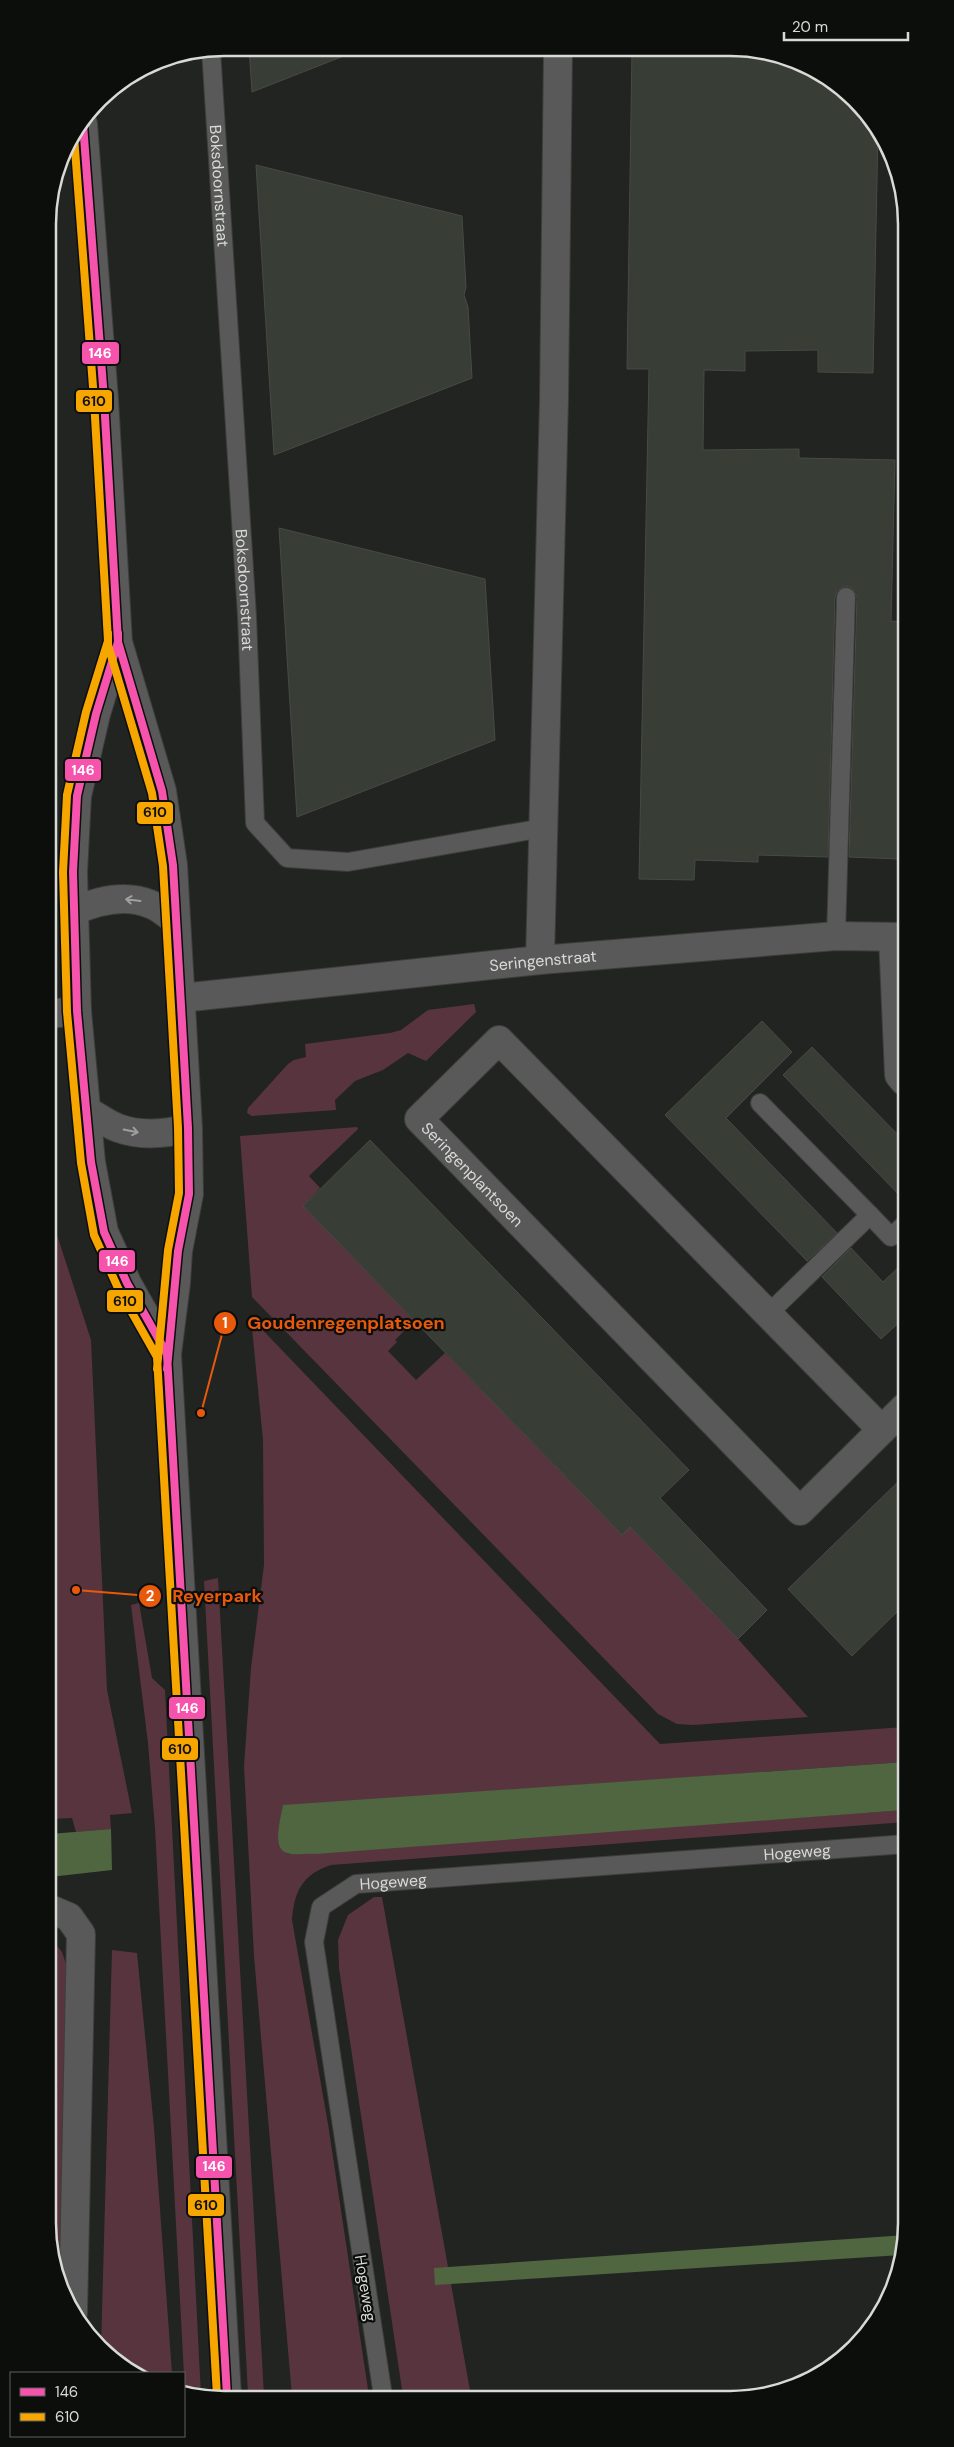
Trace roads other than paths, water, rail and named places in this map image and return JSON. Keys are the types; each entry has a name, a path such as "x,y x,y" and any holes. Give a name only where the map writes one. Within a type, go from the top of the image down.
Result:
{"street":[{"path":"540,960 554,400 558,56"},
{"path":"84,133 104,409 118,642 162,791 168,827 181,998 188,1128 189,1194 178,1251 167,1354 227,2391"},
{"path":"118,642 81,772 74,846 76,1011 87,1111 90,1162 104,1232 127,1283 167,1354"},
{"path":"74,911 117,899 137,900 151,904 176,921"},
{"name":"Seringenstraat","path":"181,998 540,960 836,936 898,937"},
{"path":"57,1013 76,1011"},
{"name":"Seringenplantsoen","path":"882,1430 499,1040 419,1119 800,1511 882,1430 897,1415"},
{"path":"87,1111 118,1128 138,1132 157,1134 188,1128"},
{"path":"56,1912 69,1917 81,1934 73,2296"}],"lane":[{"name":"Boksdoornstraat","path":"211,57 247,616 255,823 287,858 348,862 543,828"},
{"path":"836,936 846,597"},
{"path":"760,1103 891,1237 897,1231"},
{"path":"768,1314 870,1216"},
{"name":"Hogeweg","path":"381,2391 314,1942 321,1907 356,1884 897,1845"}],"place":[{"name":"Goudenregenplatsoen","path":"201,1413"},
{"name":"Reyerpark","path":"76,1590"}]}
